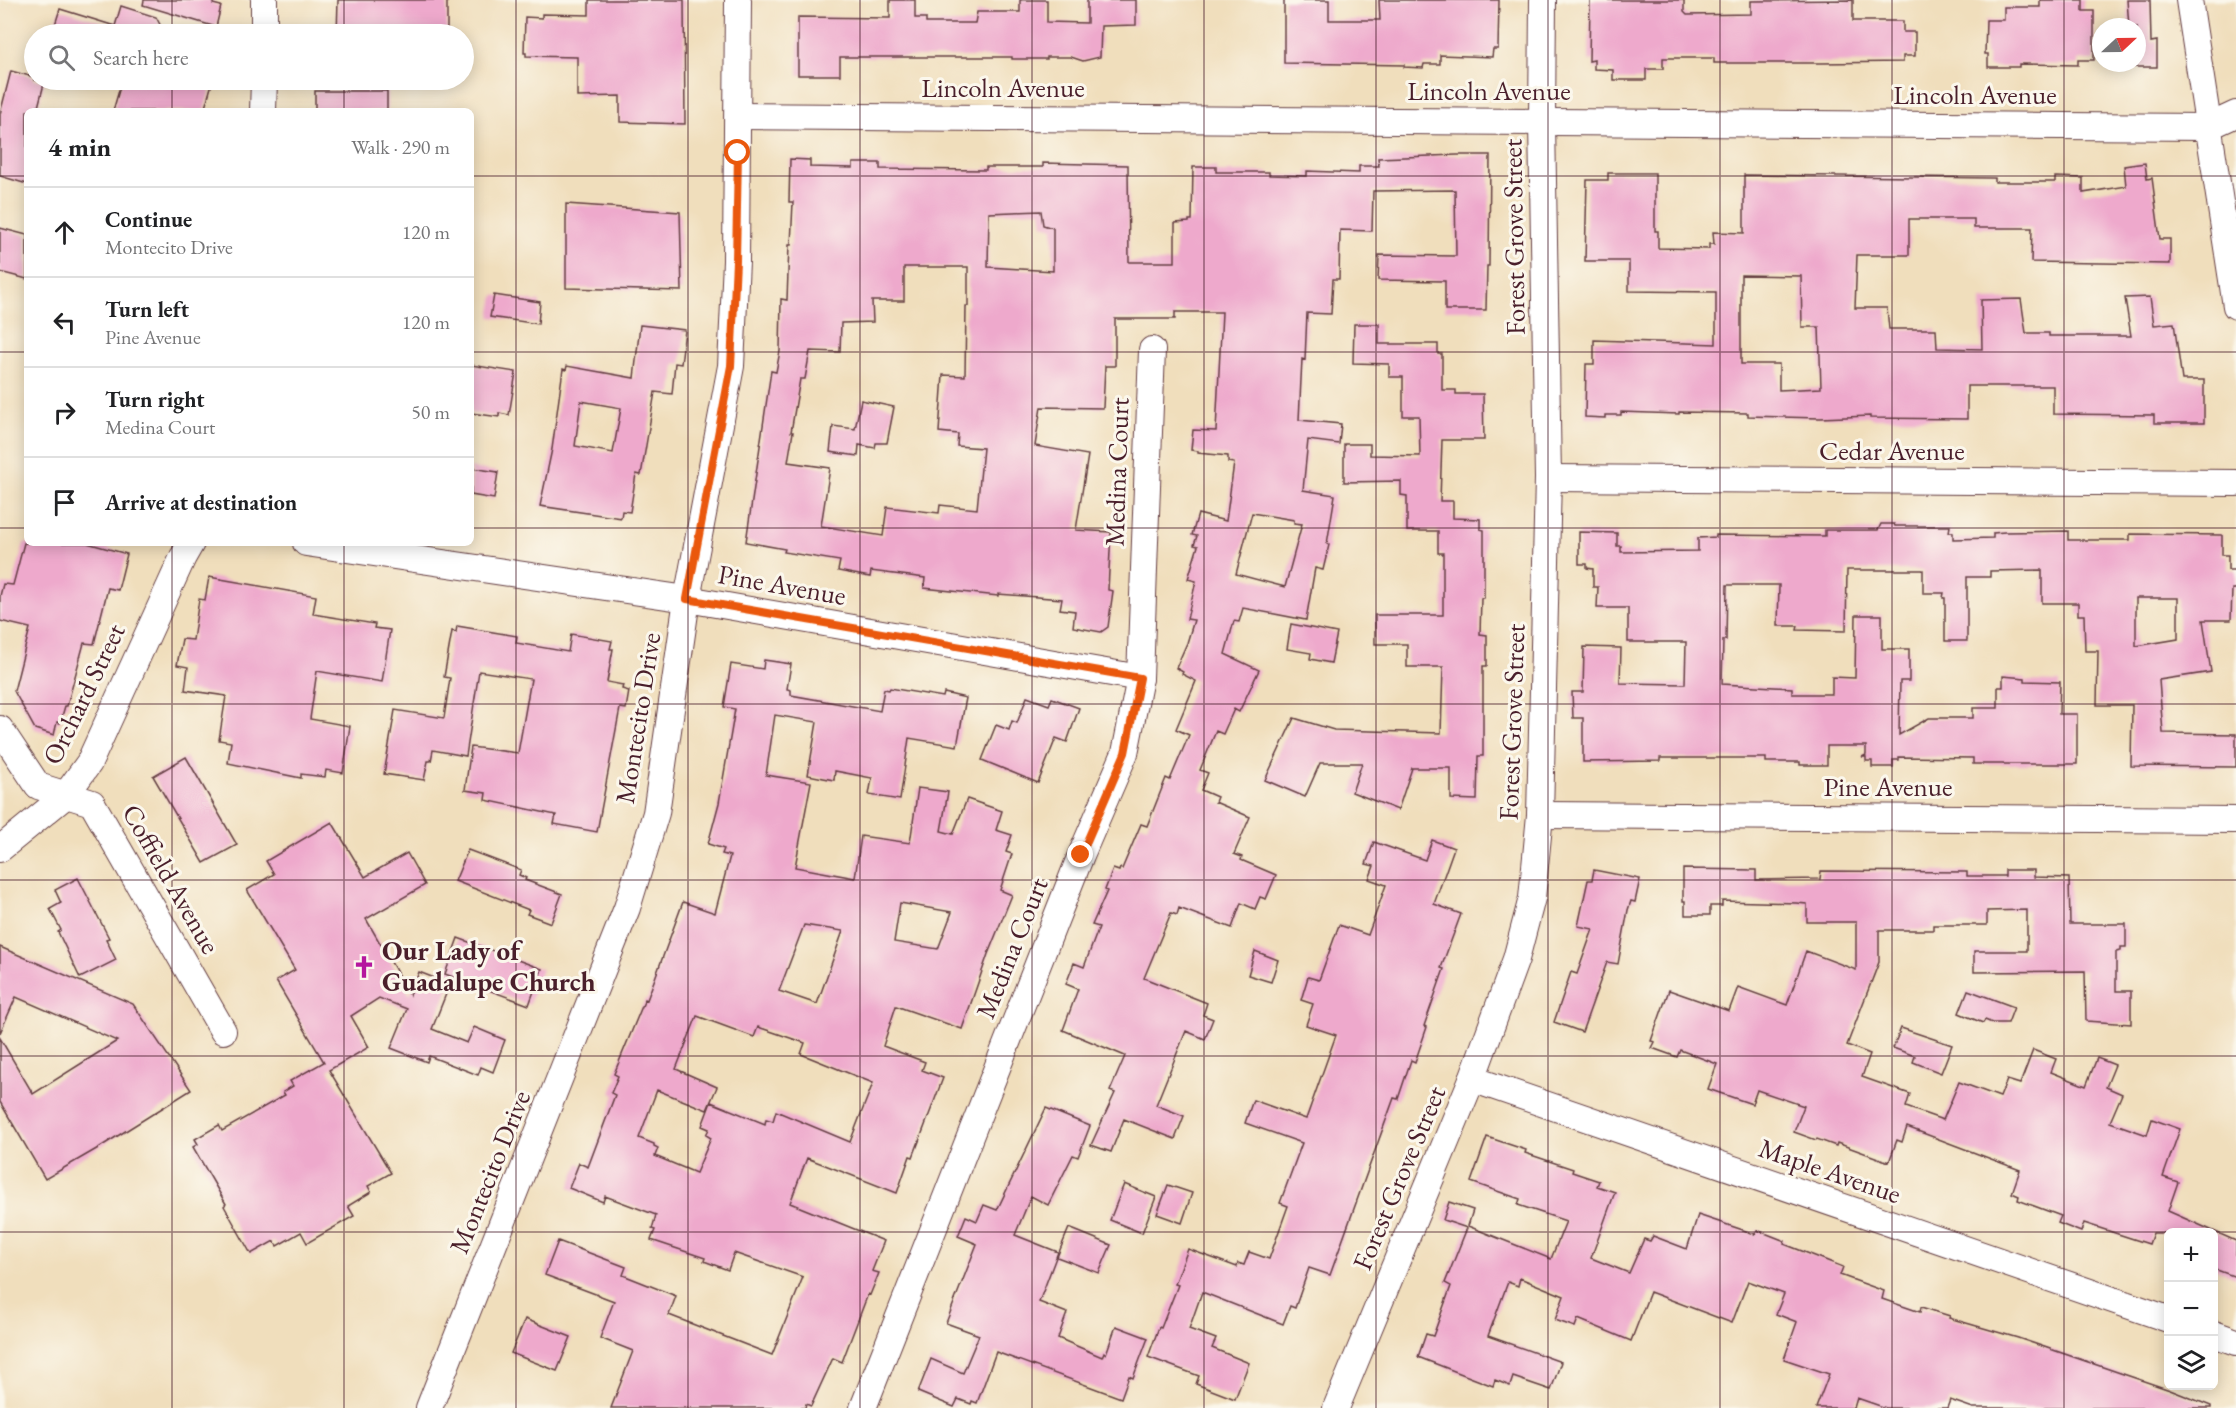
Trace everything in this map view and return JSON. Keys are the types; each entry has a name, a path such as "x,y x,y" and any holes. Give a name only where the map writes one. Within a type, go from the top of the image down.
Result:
{"street":[{"path":"264,0 264,24"},
{"name":"Montecito Drive","path":"429,1408 627,908 656,813 687,599 731,366 736,261 738,0"},
{"name":"Forest Grove Street","path":"1336,1408 1472,1079 1516,959 1532,898 1540,814 1548,478 1542,122 1543,0"},
{"path":"2189,0 2236,306"},
{"path":"263,108 264,90"},
{"name":"Lincoln Avenue","path":"738,116 2208,127 2236,114"},
{"name":"Medina Court","path":"863,1408 1081,855 1125,753 1140,678 1152,350"},
{"name":"Cedar Avenue","path":"1548,478 2236,483"},
{"name":"Orchard Street","path":"0,849 65,796 89,763 189,546"},
{"name":"Pine Avenue","path":"326,546 687,599 1140,678"},
{"name":"Coffield Avenue","path":"0,729 38,786 92,803 224,1031"},
{"name":"Pine Avenue","path":"1540,814 2236,820"},
{"name":"Maple Avenue","path":"1472,1079 2164,1317"},
{"path":"2217,1336 2236,1342"}],"building":[{"path":"144,0 214,0 213,4 221,6 217,24 206,24 143,5"},
{"path":"338,0 447,0 447,24 337,24"},
{"path":"589,0 684,0 685,124 620,122 620,96 577,97 577,57 526,56 524,53 525,17 542,18 542,14 589,15"},
{"path":"890,0 915,0 915,18 926,18 926,23 975,23 977,12 1020,12 1020,0 1047,0 1047,22 1087,23 1087,0 1136,0 1136,25 1101,26 1100,57 1083,61 1071,57 1012,59 1012,57 840,57 840,75 798,75 798,17 890,18"},
{"path":"1284,0 1329,0 1329,20 1380,20 1379,0 1499,0 1498,49 1493,49 1492,57 1440,55 1440,64 1424,64 1423,68 1404,67 1404,65 1284,63"},
{"path":"1590,0 1684,0 1684,12 1687,15 1751,14 1751,1 1853,0 1853,21 1903,21 1903,32 1915,32 1915,56 1903,56 1903,62 1821,63 1714,63 1714,58 1663,58 1663,69 1646,69 1646,80 1613,80 1613,70 1594,69 1594,60 1589,61"},
{"path":"2040,0 2083,0 2083,11 2094,11 2092,60 2078,60 2078,65 2019,64 2019,67 1988,67 1988,54 1985,54 1986,20 2004,20 2004,7 2040,7"},
{"path":"2127,0 2150,0 2151,42 2157,41 2157,67 2146,67 2146,18 2128,18"},
{"path":"121,6 156,17 160,24 116,24"},
{"path":"60,9 109,24 55,24"},
{"path":"11,71 24,74 24,90 42,90 38,108 24,108 24,183 0,176 0,114"},
{"path":"119,90 210,90 205,108 114,108"},
{"path":"315,91 387,91 387,108 315,108"},
{"path":"1490,155 1489,266 1487,266 1486,310 1445,310 1445,281 1378,280 1379,255 1456,256 1455,190 1373,191 1372,231 1340,230 1339,279 1333,279 1331,314 1307,313 1305,360 1302,359 1299,420 1341,424 1339,444 1308,440 1303,490 1335,495 1327,544 1329,545 1323,570 1315,568 1306,620 1243,608 1239,622 1234,621 1225,654 1259,670 1239,712 1234,709 1223,734 1216,731 1200,770 1208,773 1201,790 1217,797 1215,802 1250,817 1234,854 1242,857 1241,860 1276,875 1266,899 1260,897 1255,909 1241,903 1232,928 1179,908 1177,915 1171,913 1144,978 1207,1003 1203,1015 1213,1019 1205,1039 1186,1031 1156,1105 1184,1116 1175,1139 1124,1119 1111,1152 1091,1145 1115,1093 1110,1091 1125,1056 1063,1030 1078,989 1066,984 1074,963 1084,967 1099,927 1092,925 1107,891 1105,890 1113,869 1119,871 1120,868 1122,869 1141,824 1147,826 1166,778 1170,780 1189,735 1176,729 1196,681 1176,668 1194,620 1187,619 1196,581 1188,579 1198,546 1194,545 1197,536 1192,535 1198,514 1226,521 1234,463 1228,462 1228,456 1198,453 1198,451 1191,450 1193,430 1216,431 1222,312 1175,312 1175,319 1115,319 1115,366 1105,366 1103,408 1041,407 1035,446 1088,455 1076,530 1111,532 1108,590 1113,591 1108,627 1101,632 1073,627 1075,611 1060,609 1062,599 998,594 998,596 924,588 925,578 871,571 870,577 838,571 840,561 784,552 785,549 746,542 771,371 776,372 780,351 781,299 787,300 793,202 789,202 790,159 810,160 810,167 853,168 853,163 880,163 880,169 986,170 986,167 1043,167 1043,163 1128,165 1129,262 1175,262 1175,223 1192,220 1193,167 1216,167 1216,172 1269,172 1269,175 1307,176 1307,171 1359,173 1359,166 1379,166 1378,158","holes":["1041,211 1043,225 1053,228 1053,271 988,267 989,213","904,267 968,267 965,376 943,375 939,432 958,434 957,446 983,448 977,509 940,505 939,513 887,507 883,536 821,526 830,468 788,462 800,379 805,379 810,351 840,352 841,323 873,322 872,301 904,301","1252,513 1294,520 1294,523 1302,524 1285,587 1236,574"]},
{"path":"2145,163 2147,179 2152,178 2160,239 2170,239 2170,264 2031,262 2032,228 1974,228 1974,219 1909,219 1909,255 1857,255 1855,308 1887,308 1889,329 1936,329 1937,348 1982,349 1981,300 2021,299 2026,333 2049,333 2049,336 2131,336 2125,298 2150,297 2154,325 2174,323 2182,380 2204,380 2204,423 2154,423 2154,415 2053,414 2053,386 1967,386 1967,419 1870,418 1870,416 1820,418 1748,416 1748,413 1679,412 1679,414 1621,412 1621,415 1605,415 1605,418 1585,417 1586,364 1594,364 1594,340 1716,344 1716,292 1629,291 1629,261 1585,261 1587,180 1608,180 1608,173 1655,173 1655,231 1658,231 1658,248 1709,249 1709,244 1714,244 1713,232 1744,233 1744,175 1995,178 1995,182 2055,182 2055,177 2083,178 2083,193 2126,186 2124,166","holes":["1741,275 1801,276 1802,327 1819,327 1821,388 1779,390 1779,364 1741,364"]},
{"path":"566,204 680,212 682,291 566,288"},
{"path":"0,228 24,234 24,278 0,272"},
{"path":"494,295 540,302 538,324 490,317"},
{"path":"1354,324 1379,324 1379,344 1438,344 1438,354 1442,354 1442,390 1456,390 1456,394 1483,394 1484,440 1442,440 1440,501 1453,501 1453,518 1480,519 1480,529 1484,530 1484,598 1481,598 1480,634 1487,635 1487,666 1483,666 1483,756 1478,756 1477,800 1451,799 1451,768 1412,768 1398,810 1352,792 1362,763 1320,763 1305,797 1265,780 1294,718 1334,730 1441,733 1443,667 1407,667 1407,644 1375,644 1375,615 1443,615 1443,553 1438,553 1438,531 1407,531 1407,496 1401,495 1401,481 1344,482 1344,444 1370,444 1370,455 1420,456 1419,416 1403,416 1403,377 1389,377 1389,364 1353,363"},
{"path":"640,325 685,330 681,364 675,363 672,394 655,392 641,475 636,474 630,512 622,511 621,518 540,506 552,449 563,369 566,370 567,366 634,378","holes":["581,401 621,408 613,453 575,446"]},
{"path":"474,365 516,372 509,415 499,413 499,417 474,413"},
{"path":"861,400 894,407 887,443 876,443 875,448 859,445 858,456 830,452 833,426 855,429"},
{"path":"474,468 498,472 494,499 474,496"},
{"path":"1881,524 1950,526 1949,532 1953,532 1953,539 1993,538 1993,533 2005,532 2068,531 2068,540 2130,540 2130,534 2222,535 2222,555 2228,555 2228,570 2236,570 2236,589 2232,589 2231,620 2203,620 2211,672 2159,680 2163,733 2236,734 2236,767 2131,766 2132,705 2097,705 2098,651 2085,651 2084,615 2078,615 2078,603 2042,603 2042,570 1990,571 1990,577 1967,577 1967,641 1945,641 1944,593 1923,593 1923,570 1847,570 1846,631 1797,630 1798,626 1778,626 1779,585 1727,585 1722,684 1792,688 1792,694 1832,694 1832,677 1855,678 1856,615 1882,615 1882,649 1909,649 1909,681 1900,681 1899,735 1929,718 1973,718 1973,708 1998,708 1998,687 2003,687 2003,676 2025,678 2025,681 2060,682 2059,714 2077,714 2077,764 1973,764 1973,758 1899,757 1899,760 1893,760 1893,767 1872,767 1872,761 1866,761 1866,757 1862,757 1866,755 1866,746 1827,746 1827,765 1766,762 1766,758 1660,758 1660,761 1583,762 1583,718 1573,718 1572,692 1583,692 1584,647 1621,648 1620,683 1685,684 1686,642 1628,642 1628,608 1597,608 1598,587 1593,587 1593,569 1587,568 1587,564 1579,564 1579,532 1617,533 1617,546 1621,546 1621,552 1698,551 1698,538 1716,537 1716,535 1825,536 1825,530 1878,530","holes":["2136,598 2178,598 2178,639 2136,646"]},
{"path":"24,543 24,546 98,546 127,554 118,590 108,588 94,644 84,643 67,706 65,706 60,723 57,722 54,735 35,729 14,691 30,628 0,621 0,596 3,584 13,585"},
{"path":"209,577 316,596 313,614 375,624 374,628 390,630 382,682 317,671 310,719 350,726 343,773 326,770 325,777 301,774 301,778 228,763 231,742 219,740 226,696 185,690 188,667 177,665 182,639 193,640 199,599 205,600"},
{"path":"1291,624 1337,633 1331,663 1310,659 1311,653 1287,649"},
{"path":"457,626 517,636 516,643 568,652 571,634 612,641 610,649 613,649 607,682 623,685 622,689 629,691 626,709 620,708 597,832 554,824 556,815 485,800 486,793 465,790 471,747 518,753 531,679 479,671 466,756 433,750 424,780 384,774 395,710 444,718 450,678 444,677 452,631 456,632"},
{"path":"764,660 791,664 787,689 791,690 791,695 880,711 884,689 889,690 890,688 943,697 944,693 966,698 957,746 909,738 900,800 869,795 872,778 835,771 834,780 808,775 817,722 775,715 766,775 811,782 795,867 855,878 861,836 910,843 918,788 948,792 941,831 953,834 967,799 1002,811 996,830 1012,835 1006,852 1012,854 1000,890 1012,895 988,954 962,1029 896,1006 883,1046 925,1062 922,1070 943,1078 897,1193 807,1158 790,1203 884,1241 872,1271 879,1273 870,1295 868,1294 842,1362 833,1358 811,1406 806,1404 805,1408 611,1408 633,1351 600,1338 614,1301 545,1275 558,1241 626,1267 623,1275 676,1296 669,1315 772,1355 803,1277 734,1253 728,1270 704,1261 705,1258 651,1240 655,1230 652,1229 656,1215 605,1196 603,1202 569,1188 579,1163 588,1167 615,1095 611,1093 618,1076 614,1074 645,999 647,1000 683,902 715,913 730,856 722,854 724,849 708,844 719,803 735,709 724,707 731,664 763,669","holes":["900,903 952,912 938,949 894,942","804,925 843,931 817,1004 779,991","697,1016 754,1037 758,1027 805,1043 801,1054 873,1083 850,1142 776,1111 773,1121 766,1119 765,1124 711,1102 702,1126 709,1129 706,1135 711,1138 696,1173 655,1156 658,1148 639,1138 657,1090 707,1110 717,1087 676,1069"]},
{"path":"1027,697 1049,705 1052,698 1079,708 1067,742 1056,738 1038,783 982,760 996,725 1009,730 1012,721 1017,723"},
{"path":"186,757 237,845 204,863 153,776"},
{"path":"332,822 365,877 407,853 425,885 366,919 410,995 419,972 450,984 432,1029 467,1043 474,1027 505,1040 493,1072 481,1067 478,1075 429,1056 427,1062 391,1048 407,1009 379,998 351,1016 369,1047 329,1070 391,1173 368,1186 371,1192 348,1206 354,1216 307,1243 301,1232 277,1246 274,1241 251,1254 224,1206 226,1204 193,1147 198,1144 195,1139 219,1125 222,1131 285,1095 283,1092 293,1086 290,1081 324,1062 276,981 295,970 247,890 274,874 266,861"},
{"path":"1432,840 1454,848 1434,904 1461,914 1441,968 1444,969 1424,1026 1427,1027 1415,1062 1411,1060 1398,1099 1394,1098 1330,1275 1309,1268 1295,1308 1290,1306 1283,1324 1202,1292 1189,1329 1216,1339 1212,1348 1249,1363 1235,1399 1196,1384 1199,1376 1148,1357 1178,1285 1175,1284 1188,1249 1237,1267 1238,1263 1244,1265 1249,1252 1269,1259 1288,1206 1280,1203 1302,1143 1245,1123 1253,1100 1306,1119 1336,1035 1306,1025 1313,1004 1301,1000 1308,977 1319,980 1339,925 1368,935 1386,885 1369,879 1374,866 1366,864 1374,842 1425,860"},
{"path":"468,850 521,870 519,875 526,878 525,880 562,894 551,923 527,914 529,910 455,881"},
{"path":"1683,869 1756,870 1756,880 1820,879 1821,871 1967,872 1967,876 2005,876 2005,870 2034,870 2034,877 2069,878 2070,924 2126,924 2126,947 2121,947 2121,951 2116,952 2116,991 2131,991 2131,1024 2086,1021 2085,971 1974,972 1974,951 2027,951 2027,910 1987,911 1987,925 1933,925 1933,930 1879,930 1879,962 1847,1045 1870,1054 1862,1077 1910,1094 1906,1107 1943,1120 1959,1082 2000,1097 2007,1080 2020,1084 2033,1050 2056,1059 2051,1072 2086,1086 2097,1058 2115,1065 2106,1087 2122,1094 2110,1122 2147,1135 2152,1119 2180,1129 2163,1177 2178,1182 2168,1211 2207,1228 2164,1228 2164,1233 2153,1233 2149,1244 2084,1223 2081,1232 2058,1223 2061,1216 2018,1200 2019,1196 2012,1193 2020,1170 1907,1127 1902,1142 1897,1140 1889,1162 1837,1143 1836,1146 1794,1132 1804,1106 1757,1090 1752,1104 1708,1089 1717,1064 1680,1050 1677,1057 1652,1048 1655,1042 1651,1041 1669,990 1729,1011 1738,987 1787,1005 1806,951 1856,970 1856,922 1807,922 1807,904 1796,903 1722,901 1722,906 1710,906 1710,915 1685,915 1685,901 1683,901"},
{"path":"1594,870 1640,879 1635,902 1631,901 1628,910 1618,964 1607,962 1582,1032 1554,1022 1571,972 1577,974 1593,929 1578,926 1588,880 1592,880"},
{"path":"78,878 109,938 106,939 116,960 80,978 58,932 61,930 50,909 61,903 55,890"},
{"path":"458,938 542,969 529,1005 445,974"},
{"path":"0,947 133,1004 191,1090 45,1179 0,1102 0,1038 33,1094 117,1041 16,997 0,1033"},
{"path":"1255,951 1278,960 1271,982 1248,975"},
{"path":"1968,990 2014,1007 2008,1023 1992,1023 1985,1020 1983,1023 1959,1013"},
{"path":"1901,1028 1952,1045 1941,1073 1913,1062 1915,1056 1893,1048"},
{"path":"1046,1108 1090,1126 1078,1157 1073,1155 1048,1205 1031,1196 1015,1235 1058,1252 1039,1302 1067,1313 1058,1338 1102,1357 1104,1352 1106,1354 1116,1326 1148,1338 1133,1378 1129,1376 1121,1398 996,1352 977,1403 972,1401 971,1404 958,1399 954,1407 918,1392 931,1359 963,1373 979,1335 946,1323 977,1244 958,1236 966,1216 977,1221 984,1205 997,1210"},
{"path":"1487,1137 1573,1169 1572,1172 1599,1181 1597,1186 1615,1192 1591,1258 1629,1273 1644,1239 1650,1241 1653,1236 1687,1249 1698,1215 1755,1234 1757,1230 1785,1241 1784,1244 1843,1267 1840,1275 1884,1291 1882,1299 1920,1312 1921,1307 1950,1316 1949,1318 2018,1338 2164,1388 2164,1390 2170,1390 2211,1406 2211,1408 1973,1408 1950,1400 1947,1408 1886,1408 1857,1398 1854,1408 1816,1408 1829,1374 1784,1359 1797,1322 1776,1314 1784,1294 1748,1281 1732,1323 1650,1292 1631,1341 1578,1319 1575,1327 1555,1320 1564,1296 1520,1278 1518,1286 1508,1282 1488,1336 1561,1362 1551,1390 1513,1377 1510,1386 1495,1380 1493,1386 1418,1357 1426,1334 1433,1336 1451,1286 1445,1283 1467,1228 1443,1220 1449,1202 1473,1210 1468,1226 1551,1259 1566,1221 1518,1205 1520,1199 1471,1182"},
{"path":"1124,1184 1156,1197 1142,1233 1110,1220"},
{"path":"1168,1185 1192,1193 1182,1223 1157,1214"},
{"path":"1069,1228 1111,1245 1099,1273 1057,1257"},
{"path":"2218,1233 2236,1241 2236,1277 2218,1270"},
{"path":"525,1319 571,1337 557,1371 511,1353"}],"place":[{"name":"Our Lady of Guadalupe Church","path":"364,967"}],"route":[{"path":"738,153 731,366 687,599 1140,678 1125,753 1081,855"}]}
